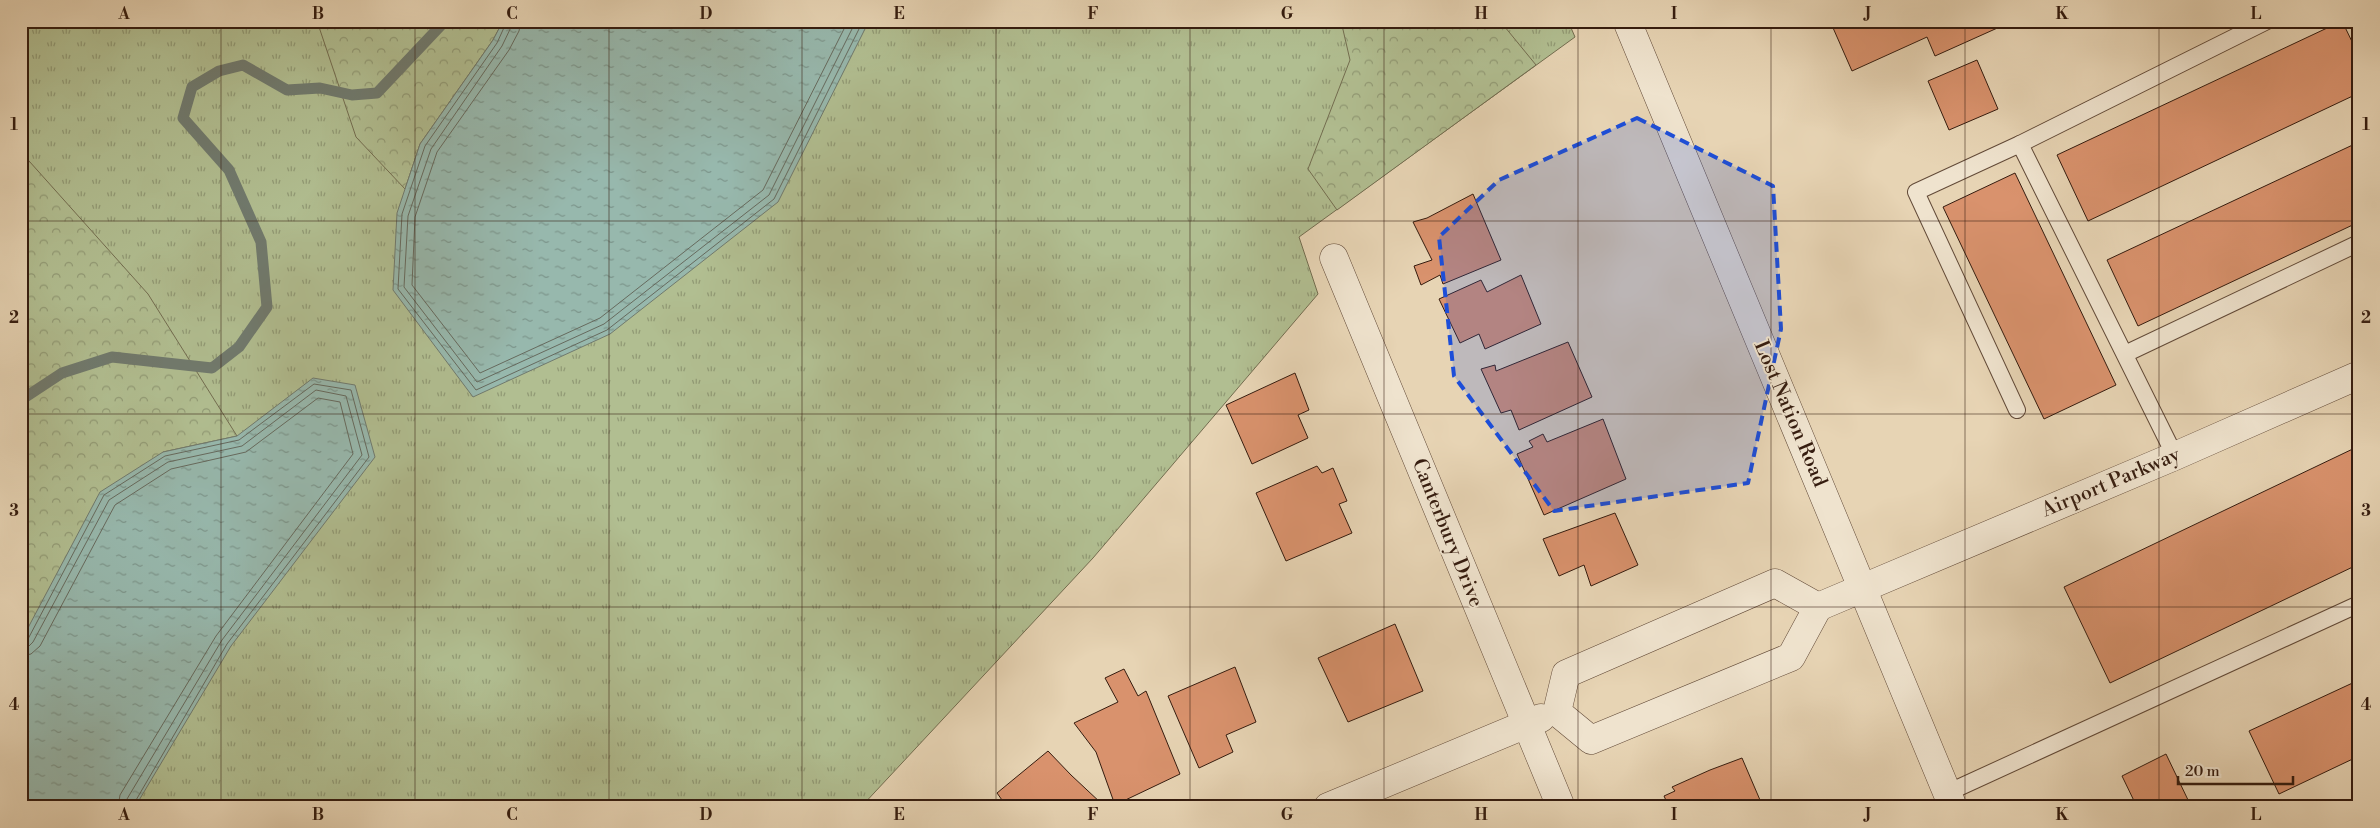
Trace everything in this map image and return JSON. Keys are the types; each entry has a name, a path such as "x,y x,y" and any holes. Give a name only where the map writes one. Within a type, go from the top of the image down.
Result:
{"street":[{"name":"Lost Nation Road","path":"1627,21 1950,800"},
{"name":"Canterbury Drive","path":"1334,258 1561,807"},
{"name":"Airport Parkway","path":"1818,607 2175,456 2359,374"},
{"path":"1775,583 1818,607 1791,657 1592,740 1557,712 1566,674 1775,583"},
{"path":"1328,807 1557,712"}],"lane":[{"path":"2017,410 1916,192 2020,144 2268,21"},
{"path":"2020,144 2175,456"},
{"path":"2125,354 2359,243"},
{"path":"1950,800 2359,604"}],"highlighted area":[{"path":"1637,118 1773,186 1781,329 1748,483 1554,511 1454,376 1439,237 1499,180"}],"green space":[{"path":"21,21 1568,21 1575,37 1299,237 1318,294 1093,558 861,807 21,807"},
{"path":"317,21 503,21 493,40 420,144 405,189 356,137"},
{"path":"1341,21 1500,21 1536,65 1337,210 1308,169 1350,60"},
{"path":"21,152 148,294 237,436 163,452 21,641"}],"water":[{"path":"503,21 869,21 778,202 610,334 473,397 393,290 397,213 420,144 493,40"},
{"path":"313,378 355,385 375,457 231,646 135,807 21,807 21,641 100,492 163,452 237,436"}],"building":[{"path":"1830,21 2013,21 1935,56 1927,37 1852,71"},
{"path":"2342,21 2359,56 2359,93 2088,221 2057,155"},
{"path":"1977,60 1998,109 1949,130 1928,81"},
{"path":"2359,142 2359,222 2138,326 2107,260"},
{"path":"2015,173 2116,385 2044,419 1943,207"},
{"path":"1473,194 1501,260 1443,284 1440,275 1421,285 1414,266 1432,260 1413,222 1427,218"},
{"path":"1521,275 1541,324 1485,349 1479,334 1460,343 1439,299 1481,280 1487,292"},
{"path":"1568,342 1592,397 1519,430 1511,410 1501,413 1481,369 1495,365 1496,371"},
{"path":"1295,373 1309,410 1298,415 1308,438 1252,464 1226,405"},
{"path":"1603,419 1626,479 1544,515 1517,454 1533,447 1529,441 1543,434 1547,442"},
{"path":"2359,446 2359,564 2110,683 2064,587"},
{"path":"1317,466 1322,473 1333,468 1347,501 1339,504 1352,533 1286,561 1256,493"},
{"path":"1615,513 1638,565 1591,586 1584,565 1559,576 1543,539"},
{"path":"1395,624 1423,691 1348,722 1318,658"},
{"path":"1235,667 1256,722 1226,735 1233,752 1199,768 1168,696"},
{"path":"1124,669 1138,696 1146,691 1180,774 1115,805 1096,752 1074,723 1118,702 1105,678"},
{"path":"2359,680 2359,756 2279,794 2249,731"},
{"path":"1048,751 1102,804 1099,807 1007,807 997,793"},
{"path":"2166,754 2189,802 2179,807 2137,807 2122,776"},
{"path":"1742,758 1763,807 1669,807 1664,796 1675,791 1672,787"}],"waterway":[{"path":"21,400 62,373 112,357 212,368 239,347 267,307 261,242 229,170 183,118 192,87 219,71 243,65 287,90 320,88 352,95 377,93 445,21"}]}
